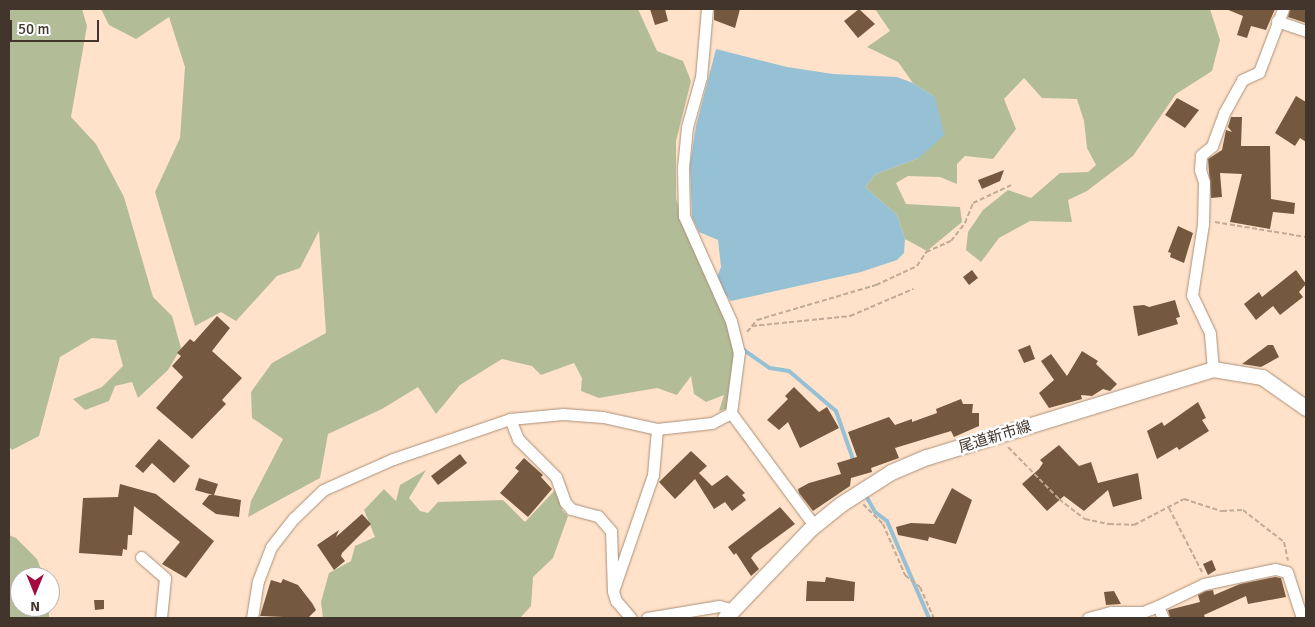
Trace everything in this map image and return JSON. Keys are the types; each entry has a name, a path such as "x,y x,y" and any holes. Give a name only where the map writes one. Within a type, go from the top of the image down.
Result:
{"main road":[{"name":"尾道新市線","path":"729,614 814,525 891,472 918,461 1213,368 1262,377 1306,408"}],"street":[{"path":"707,9 701,77 687,127 683,168 684,216 708,263 737,345 738,370 731,413 814,525"},
{"path":"1213,368 1210,333 1192,295 1203,224 1204,182 1200,170 1201,155 1212,146 1224,113 1242,80 1260,72 1277,21 1283,9"},
{"path":"1277,21 1306,31"},
{"path":"252,618 258,581 271,547 294,518 323,490 393,459 510,419 563,414 602,417 657,429 712,424 731,413"},
{"path":"510,419 518,439 556,477 565,502 571,509 598,516 611,531 613,590 616,601 631,618"},
{"path":"613,590 653,475 657,429"},
{"path":"140,557 165,578 161,618"},
{"path":"1088,618 1111,612 1143,612 1204,584 1275,569 1287,572 1302,618"},
{"path":"647,618 719,606 729,614"},
{"path":"1158,606 1163,618"}],"path":[{"path":"737,345 757,320 876,285 917,266 926,252 951,241 965,223 973,203 1011,185"},
{"path":"1203,224 1221,222 1306,237"},
{"path":"752,326 850,316 913,289"},
{"path":"998,436 1060,499 1085,518 1109,524 1134,525 1184,498 1222,511 1243,510 1284,542 1287,572"},
{"path":"857,494 868,512 883,524 905,575 920,587 934,618"},
{"path":"1168,508 1201,566 1204,584"}],"green space":[{"path":"9,9 82,9 87,26 71,117 96,144 124,197 153,297 172,316 181,348 168,370 138,398 132,382 115,386 109,401 85,410 73,399 102,387 123,366 116,340 92,338 60,357 39,436 12,450 9,446"},
{"path":"101,9 638,9 657,51 683,61 691,81 676,141 676,199 689,239 731,329 734,355 732,376 740,391 736,406 719,411 724,395 706,402 694,394 691,376 677,395 657,388 599,398 581,391 582,378 574,363 541,375 532,366 502,359 460,385 436,414 418,387 382,409 328,434 320,478 248,517 251,501 283,439 252,418 251,392 272,363 326,333 319,231 300,268 277,276 236,321 221,312 195,326 155,192 180,138 185,67 169,17 136,39 109,25"},
{"path":"875,9 1210,9 1220,40 1212,71 1176,94 1133,156 1087,191 1068,200 1072,222 1030,221 999,238 981,262 966,250 968,232 983,210 1008,190 1031,198 1060,173 1088,172 1096,165 1087,148 1084,121 1077,99 1042,98 1024,78 1004,99 1016,129 993,159 965,156 957,164 957,184 940,177 908,176 896,183 906,204 960,207 962,222 927,251 905,239 897,215 865,187 876,174 919,158 935,97 913,83 898,62 867,47 890,31"},
{"path":"426,470 409,498 420,511 428,513 438,502 503,500 525,522 556,489 562,510 568,516 553,558 533,577 531,606 520,618 323,618 321,602 329,573 351,561 355,546 375,537 364,510 384,489 396,501 400,485"},
{"path":"9,535 16,538 37,559 40,567 10,567 10,617 49,618 9,618"}],"water":[{"path":"716,49 787,67 833,74 897,77 913,83 935,97 944,135 919,158 876,174 865,187 897,215 905,239 904,253 897,260 861,272 731,301 715,282 721,267 718,240 699,232 692,217 690,165 696,126"}],"building":[{"path":"650,9 665,9 668,21 655,25"},
{"path":"714,9 740,9 735,28 714,20"},
{"path":"859,9 875,24 858,38 844,21"},
{"path":"1226,9 1275,9 1266,30 1251,26 1247,38 1237,35 1243,16"},
{"path":"1290,9 1306,9 1306,23 1288,17"},
{"path":"1296,96 1306,102 1306,142 1300,138 1295,146 1275,133"},
{"path":"1177,98 1199,110 1185,128 1165,115"},
{"path":"1231,117 1242,117 1241,146 1270,146 1271,199 1295,203 1294,214 1273,212 1270,229 1230,222 1242,174 1220,173 1222,197 1211,198 1208,159 1222,150 1226,130 1232,132 1228,127"},
{"path":"1004,170 1000,181 982,189 978,180"},
{"path":"1178,226 1193,233 1184,263 1170,257 1171,253 1168,252"},
{"path":"972,270 978,278 969,285 963,277"},
{"path":"1296,270 1306,284 1299,292 1303,297 1280,315 1273,306 1256,320 1244,304 1259,292 1262,297"},
{"path":"1175,300 1180,317 1176,318 1178,324 1138,336 1133,306 1144,305 1149,307"},
{"path":"217,316 230,328 212,351 242,378 222,400 226,404 192,439 156,408 183,377 172,366 181,356 177,353 190,339 194,342"},
{"path":"1030,345 1035,359 1024,363 1018,350"},
{"path":"1268,345 1273,345 1279,357 1261,367 1242,364"},
{"path":"1082,351 1098,361 1096,364 1117,384 1110,391 1103,389 1092,396 1081,395 1082,399 1049,408 1039,393 1054,380 1041,361 1051,354 1067,376"},
{"path":"794,387 819,412 827,407 839,428 800,448 788,422 779,430 767,420 788,399 785,396"},
{"path":"961,399 963,404 973,404 972,413 979,413 979,426 954,437 951,431 895,448 899,458 871,468 872,472 851,478 850,486 813,511 799,493 798,489 809,483 841,474 837,463 857,457 848,432 889,417 895,425 912,419 912,422 937,413 936,409"},
{"path":"1198,402 1206,418 1202,420 1209,431 1179,450 1177,447 1157,459 1147,431 1162,422 1164,426"},
{"path":"159,439 190,466 174,483 152,463 143,473 135,466"},
{"path":"1059,445 1079,466 1091,462 1098,483 1138,473 1142,499 1113,507 1108,490 1084,511 1064,496 1047,511 1022,484 1039,469 1043,463 1040,460"},
{"path":"691,451 707,466 699,473 712,486 727,475 745,493 742,495 746,500 732,511 725,502 714,509 695,479 675,499 659,482"},
{"path":"460,454 467,463 438,485 431,476"},
{"path":"524,458 543,475 541,477 552,489 528,517 500,493 519,471 515,468"},
{"path":"199,478 218,484 214,495 241,500 239,517 216,514 202,504 209,495 213,495 195,490"},
{"path":"120,484 156,494 214,541 186,578 162,564 180,542 134,506 132,535 128,535 127,550 123,549 122,556 79,553 83,498 118,497"},
{"path":"952,488 972,500 956,544 929,537 928,541 898,535 896,527 911,523 934,524"},
{"path":"780,507 795,524 754,554 751,558 759,569 751,576 736,553 734,555 728,547"},
{"path":"362,514 371,524 342,553 341,556 345,561 334,570 317,545 339,530 336,537"},
{"path":"1212,560 1216,570 1208,575 1203,564"},
{"path":"826,577 855,582 854,601 806,601 807,581 825,582"},
{"path":"1275,577 1281,578 1286,597 1248,604 1246,596 1204,615 1205,618 1170,618 1168,610 1200,602 1198,595 1206,591 1213,590 1214,595 1240,584"},
{"path":"283,579 298,585 312,603 316,610 308,618 260,616 271,580 281,583"},
{"path":"1114,591 1121,604 1106,605 1104,592"},
{"path":"94,600 104,600 104,609 95,610"}],"waterway":[{"path":"741,348 770,368 789,371 836,411 854,462"},
{"path":"865,494 875,512 887,521 929,618"}]}
